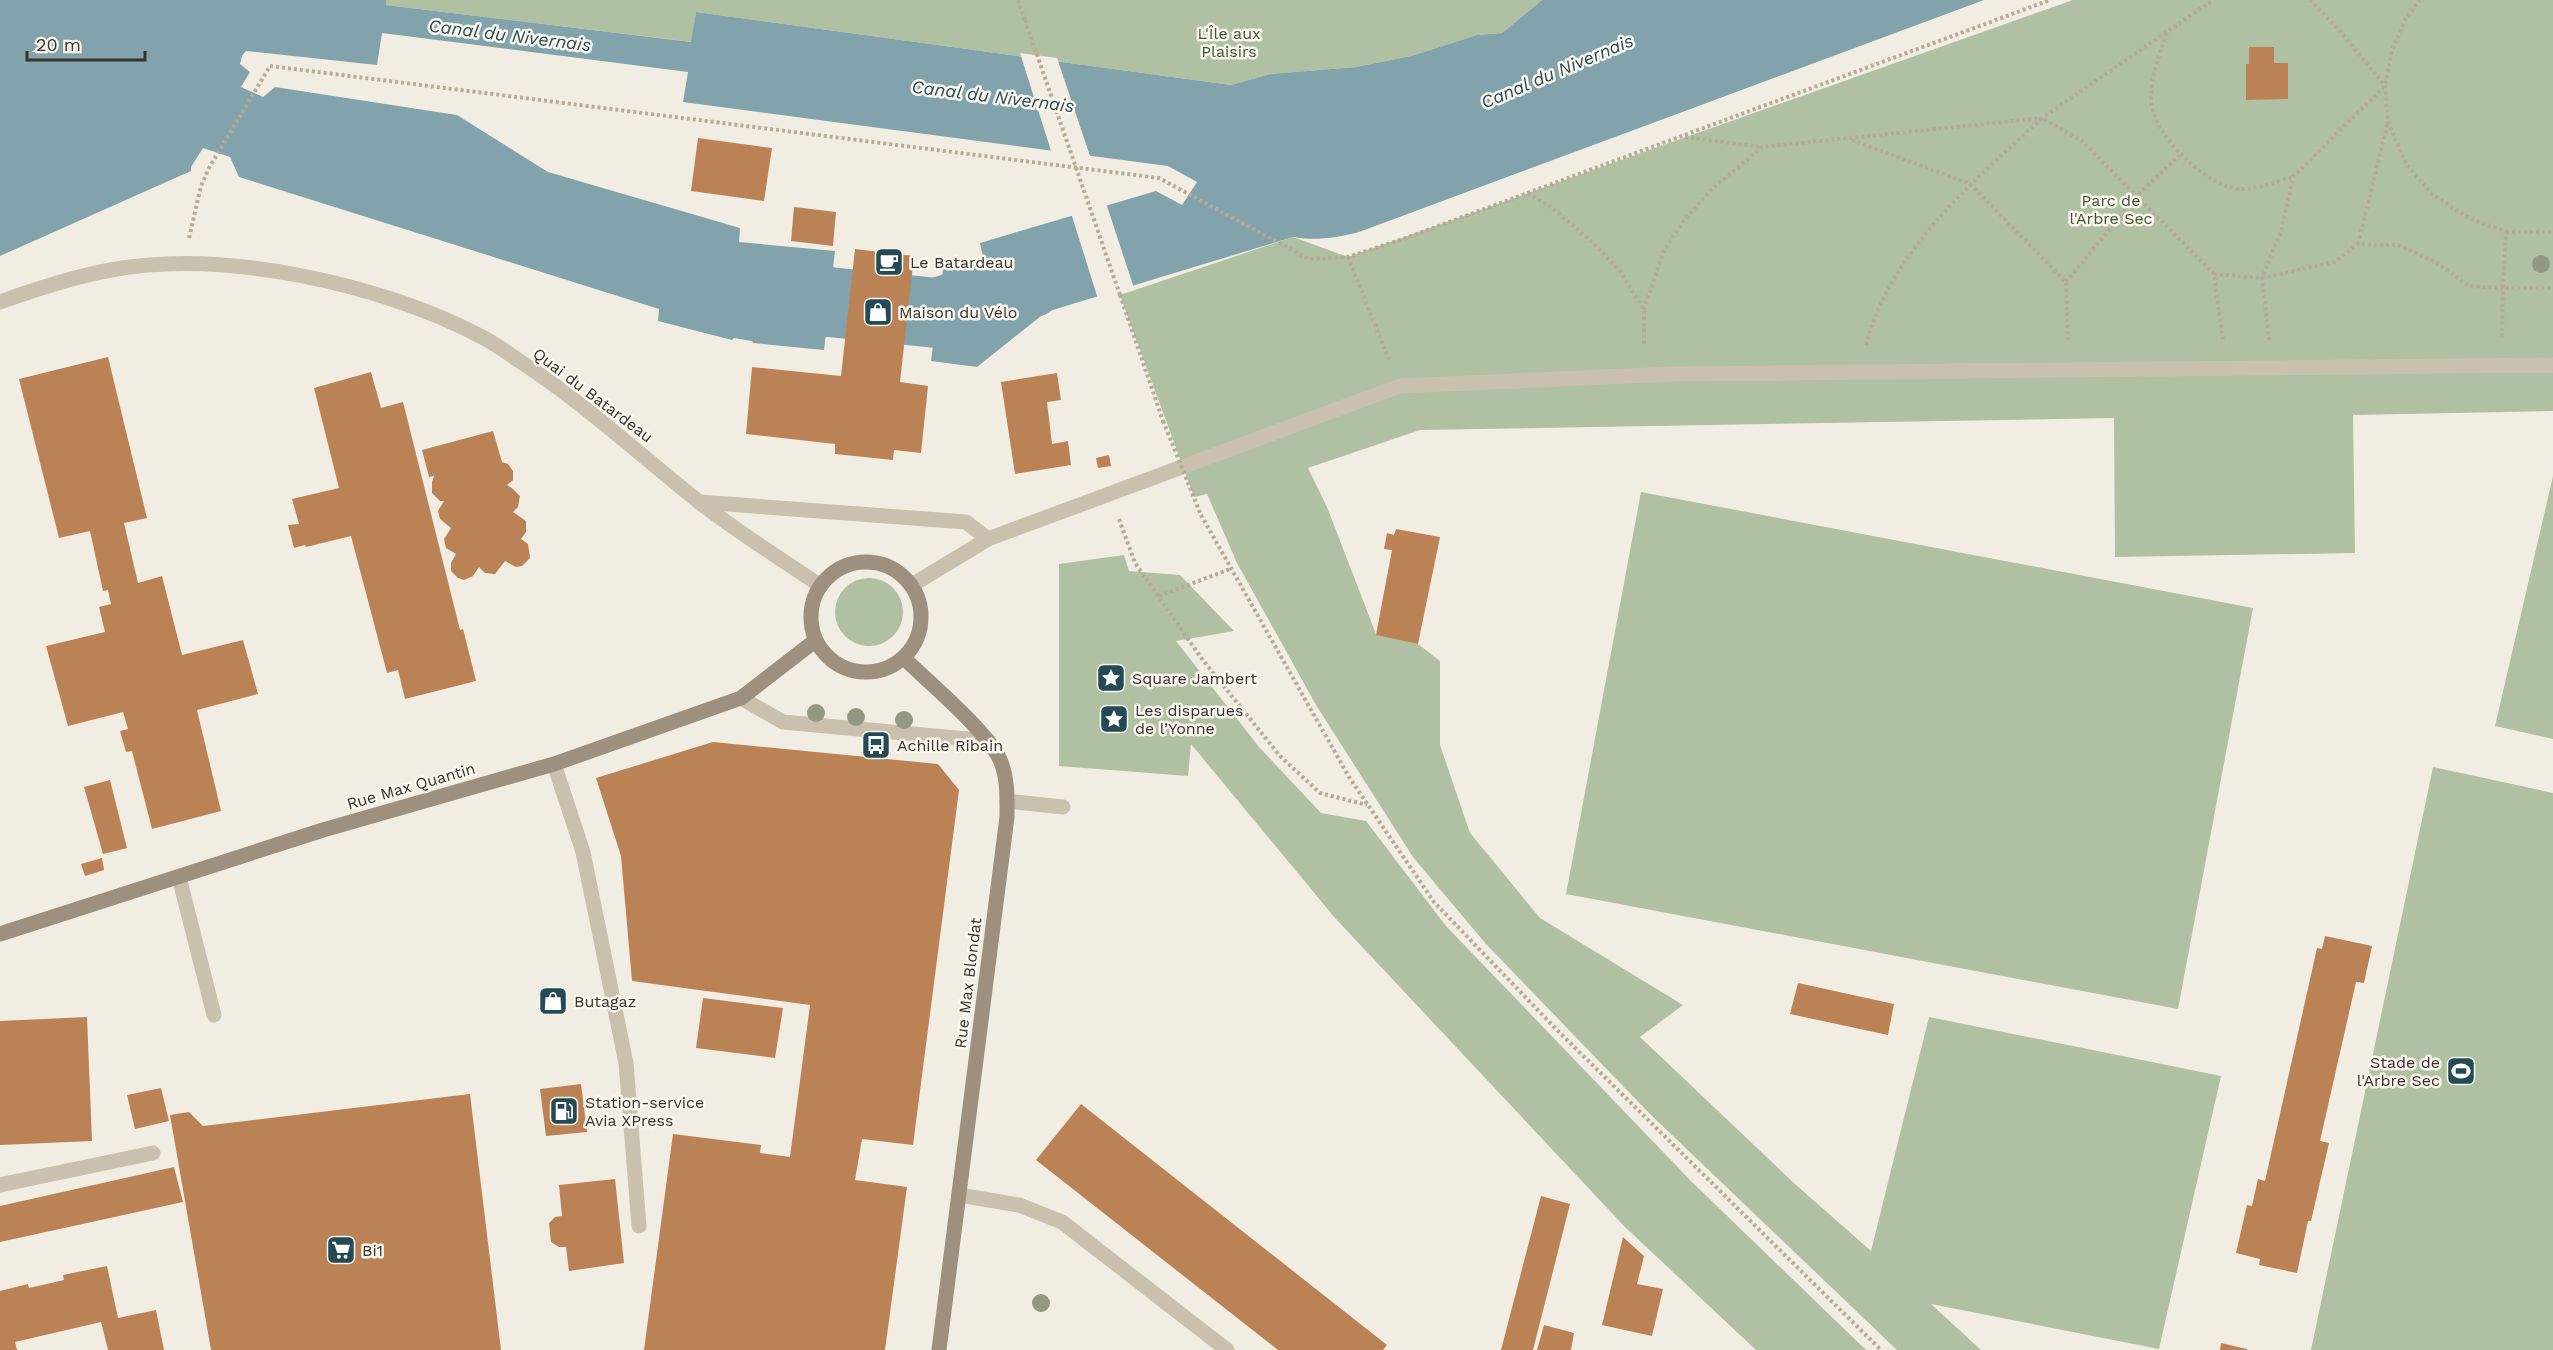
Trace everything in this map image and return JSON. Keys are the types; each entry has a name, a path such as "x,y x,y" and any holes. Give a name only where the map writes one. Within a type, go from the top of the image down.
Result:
{"street":[{"name":"Quai du Batardeau","path":"0,302 52,283 112,269 183,263 261,270 343,284 417,308 484,338 553,383 700,502 754,542 821,586"},
{"path":"912,585 988,539 1400,386 1644,375 2553,364"},
{"path":"700,502 966,522 988,539"},
{"path":"866,562 883,564 899,573 912,585 919,599 921,623 914,645 904,658 890,667 873,672 855,671 839,665 826,655 816,640 811,622 813,603 821,586 833,573 849,565 866,562"},
{"name":"Rue Max Quantin","path":"0,934 323,830 554,764 741,698 816,640"},
{"name":"Rue Max Blondat","path":"904,658 989,741 1001,761 1007,789 939,1350"},
{"path":"741,698 783,722 989,741"},
{"path":"554,764 583,852 626,1063 639,1226"},
{"path":"1007,801 1062,807"},
{"path":"179,877 214,1015"},
{"path":"0,1185 153,1153"},
{"path":"959,1195 1020,1204 1062,1222 1227,1350"}],"path":[{"path":"1018,0 1163,421 1201,514 1349,777 1434,902 1555,1028 1881,1350"},
{"path":"183,263 201,186 216,156 270,66 1159,178 1309,259 1348,257 2050,0"},
{"path":"1859,371 1870,328 1888,288 1914,250 1970,184 2042,118 2213,0"},
{"path":"2310,0 2340,31 2385,86"},
{"path":"2420,0 2406,18 2392,50 2385,86 2388,122 2406,164 2432,194 2467,217 2506,232 2553,232"},
{"path":"2167,32 2152,75 2151,103 2161,127 2180,155 2208,178 2235,189 2265,185 2293,177 2385,86"},
{"path":"1683,136 1762,147 2042,118 2082,141 2214,274 2222,325 2224,368"},
{"path":"2358,244 2388,122"},
{"path":"1849,138 1970,184 2066,282"},
{"path":"1644,375 1644,310 1663,252 1684,219 1711,190 1762,147"},
{"path":"2069,369 2066,282 2137,196 2180,155"},
{"path":"2268,367 2269,328 2262,278 2282,228 2293,177"},
{"path":"1528,193 1552,208 1593,243 1620,272 1644,310"},
{"path":"2501,365 2506,232"},
{"path":"2214,274 2262,278 2334,262 2358,244 2398,245 2436,262 2469,286 2553,288"},
{"path":"1348,257 1400,386"},
{"path":"1106,496 1136,563 1202,659 1280,756 1320,793 1368,806"},
{"path":"1159,596 1230,569"}],"green space":[{"name":"L'Île aux Plaisirs","path":"386,0 1542,0 1502,33 1477,35 1411,56 1356,67 1270,74 1231,85 696,12 692,42 386,5"},
{"name":"Parc de l'Arbre Sec","path":"2073,0 2553,0 2553,411 2353,415 2355,553 2115,557 2114,418 1420,430 1308,468 1327,507 1376,634 1418,644 1440,661 1440,745 1470,833 1540,918 1683,1005 1640,1037 1795,1184 1871,1251 1929,1017 2221,1076 2159,1349 1931,1304 1981,1350 1897,1350 1650,1114 1486,944 1413,857 1316,705 1237,563 1207,494 1194,497 1120,295 1293,237 1348,257"},
{"path":"2553,476 2553,739 2495,726"},
{"path":"1641,492 2253,608 2178,1009 1566,894"},
{"path":"1124,555 1129,571 1180,575 1234,631 1176,641 1259,747 1321,813 1366,821 1446,926 1691,1181 1866,1350 1756,1350 1625,1227 1335,918 1191,744 1188,776 1059,766 1059,564"},
{"path":"869,578 882,581 893,588 900,599 903,612 900,625 893,636 882,643 869,646 856,643 845,636 838,625 835,612 838,599 845,588 856,581"},
{"name":"Stade de l'Arbre Sec","path":"2433,767 2553,793 2553,1350 2311,1350"}],"water":[{"name":"Canal du Nivernais","path":"0,0 386,0 386,5 691,42 696,12 1231,85 1270,74 1356,67 1411,56 1477,35 1502,33 1542,0 1984,0 1359,232 1326,238 1293,237 1046,312 977,367 931,361 944,262 966,264 983,257 980,243 1156,191 1182,205 1197,182 1168,166 683,102 688,72 382,33 377,65 246,51 240,64 250,72 241,87 263,97 275,87 457,115 548,172 740,228 739,242 835,251 824,350 753,343 734,338 732,340 658,321 659,309 239,177 230,157 203,148 191,167 191,171 0,256"}],"pier":[{"path":"1020,53 1057,58 1091,159 1052,154"},
{"path":"1106,203 1134,288 1098,299 1071,213"}],"building":[{"path":"2249,47 2274,47 2274,63 2288,63 2288,99 2246,100 2246,64 2249,64"},
{"path":"698,138 772,148 764,201 691,191"},
{"path":"794,207 836,212 833,246 791,241"},
{"name":"Maison du Vélo","path":"855,249 914,256 900,382 928,386 921,453 894,450 893,460 835,454 835,444 746,434 752,367 841,376"},
{"path":"108,357 147,518 124,523 138,583 162,576 182,655 243,640 258,694 197,710 221,811 152,829 132,751 126,752 120,731 128,729 123,712 68,726 46,646 105,632 99,607 111,604 108,590 103,591 90,531 59,538 19,379"},
{"path":"371,372 381,408 403,402 460,630 463,629 476,681 405,699 398,670 387,673 351,536 294,548 288,525 299,524 292,499 339,488 314,388"},
{"path":"1057,373 1061,400 1047,402 1052,444 1068,441 1071,465 1015,474 1001,382"},
{"path":"493,431 502,462 508,464 513,471 513,480 507,485 520,496 518,507 513,512 526,521 526,532 521,539 528,544 530,558 522,566 516,567 505,561 495,574 485,573 479,567 473,576 464,580 451,571 451,563 456,554 446,548 444,539 451,528 440,519 438,511 444,501 440,501 432,493 434,476 429,477 422,450"},
{"path":"1109,455 1111,466 1098,468 1096,458"},
{"path":"1396,529 1440,537 1418,644 1376,635 1392,550 1384,549 1387,533 1394,535"},
{"path":"713,742 938,764 959,790 913,1145 862,1139 855,1180 907,1187 885,1350 644,1350 673,1134 761,1145 760,1153 790,1157 810,1005 632,981 621,856 596,778"},
{"path":"110,780 127,848 103,854 84,787"},
{"path":"102,858 104,870 85,876 81,864"},
{"path":"2325,936 2372,946 2364,983 2356,982 2320,1141 2329,1143 2297,1273 2259,1265 2260,1259 2236,1253 2247,1205 2252,1206 2258,1179 2265,1181 2317,948 2322,949"},
{"path":"1798,983 1894,1004 1888,1035 1790,1014"},
{"path":"703,998 783,1008 775,1058 696,1048"},
{"path":"87,1017 92,1141 0,1145 0,1021"},
{"name":"Station-service Avia XPress","path":"581,1084 587,1132 546,1136 540,1089"},
{"path":"161,1088 169,1121 135,1129 127,1095"},
{"name":"Bi1","path":"470,1094 501,1350 211,1350 170,1115 189,1112 203,1126"},
{"path":"1081,1104 1387,1345 1383,1350 1278,1350 1036,1160"},
{"path":"174,1167 183,1202 0,1242 0,1206"},
{"path":"615,1179 624,1263 569,1271 566,1247 559,1247 551,1242 549,1223 555,1217 562,1216 559,1185"},
{"path":"1541,1196 1570,1204 1533,1350 1501,1350"},
{"path":"1623,1237 1644,1256 1637,1284 1663,1289 1652,1336 1602,1325"},
{"path":"107,1266 118,1318 156,1310 164,1350 108,1350 101,1322 15,1342 17,1350 0,1350 0,1291 28,1284 29,1288 64,1280 63,1275"},
{"path":"1544,1325 1574,1333 1571,1350 1537,1350"},
{"path":"2221,1343 2247,1349 2247,1350 2220,1350"}],"waterway":[{"path":"736,282 829,302 937,313 1030,283"}],"place":[{"name":"Le Batardeau","path":"889,262"},
{"name":"Maison du Vélo","path":"878,312"},
{"name":"Square Jambert","path":"1111,678"},
{"name":"Les disparues de l’Yonne","path":"1114,719"},
{"name":"Achille Ribain","path":"876,745"},
{"name":"Butagaz","path":"553,1001"},
{"name":"Stade de l'Arbre Sec","path":"2461,1071"},
{"name":"Station-service Avia XPress","path":"564,1111"},
{"name":"Bi1","path":"341,1250"}]}
